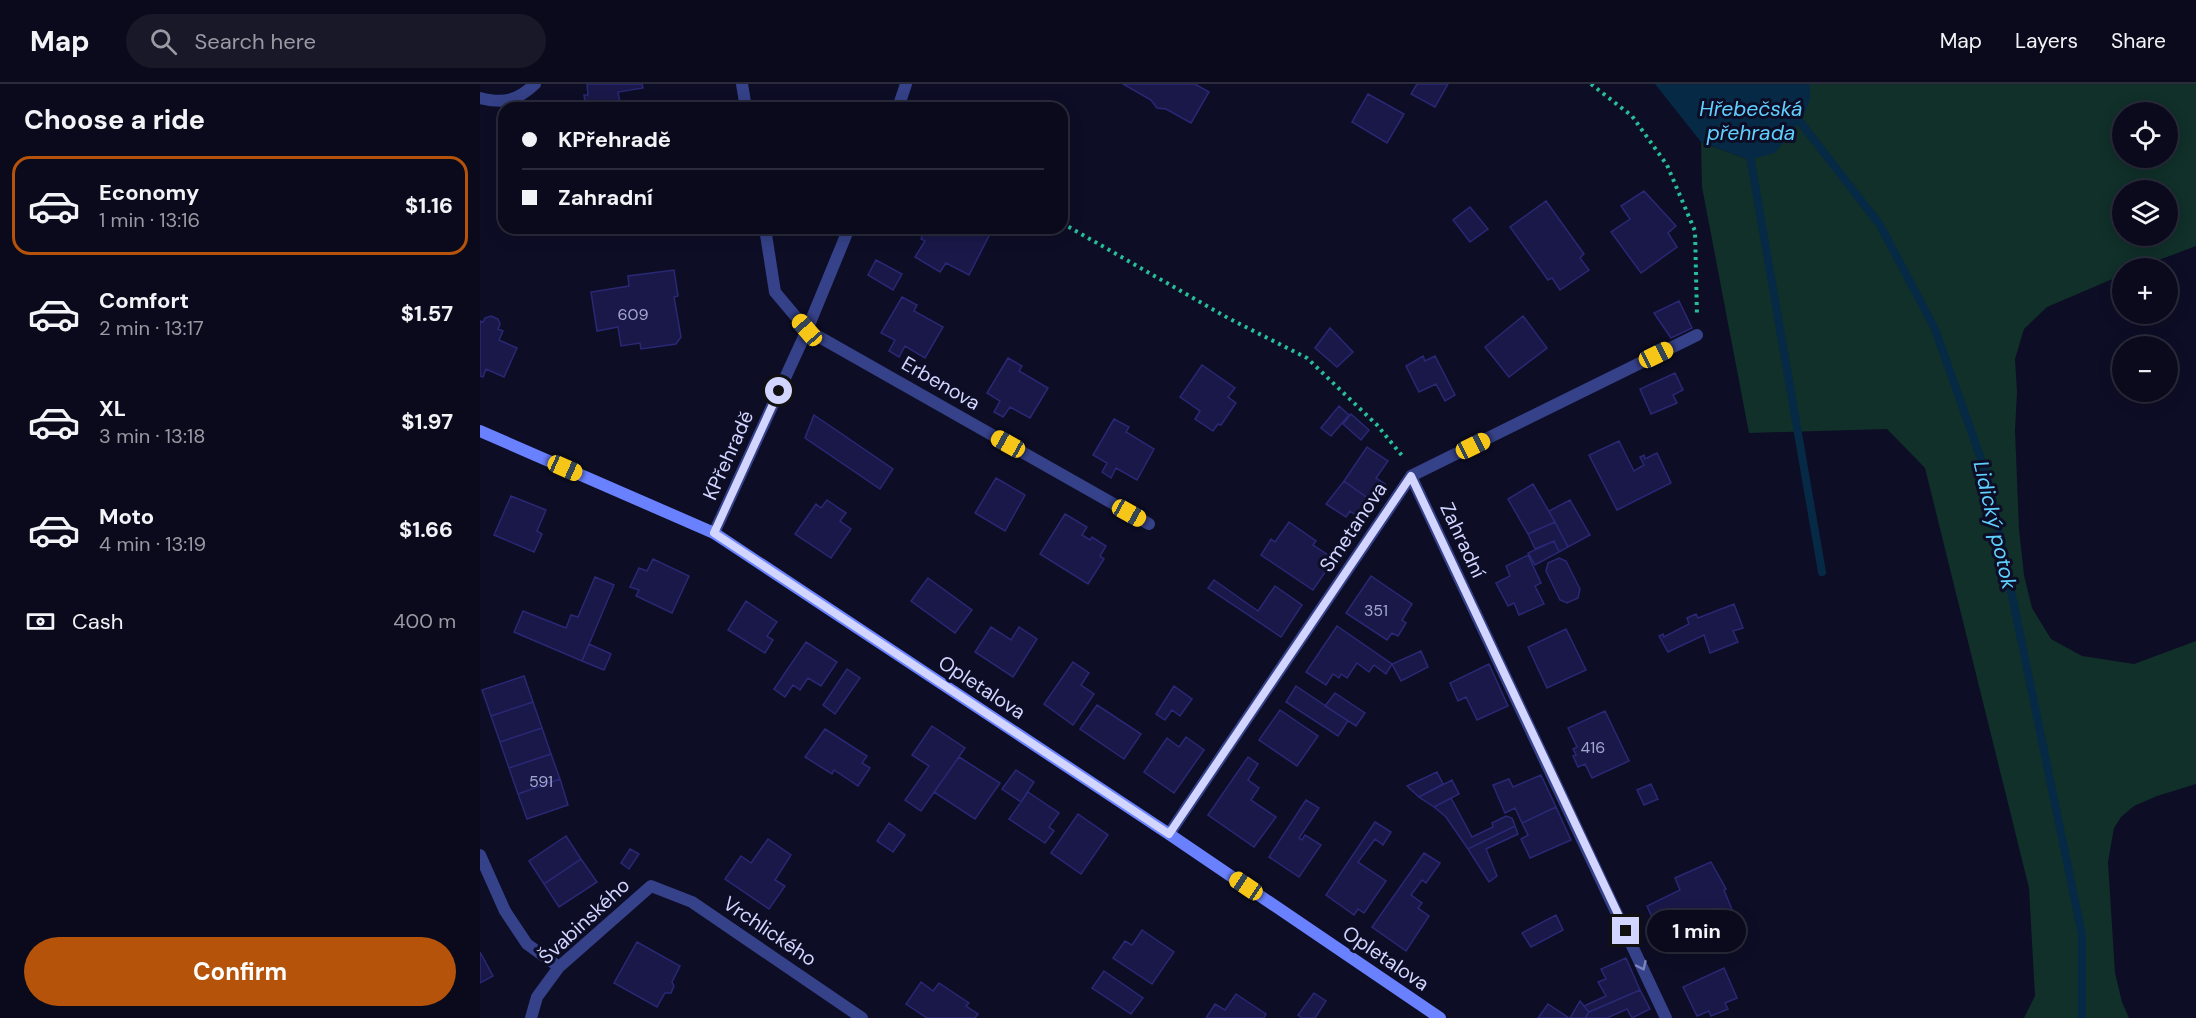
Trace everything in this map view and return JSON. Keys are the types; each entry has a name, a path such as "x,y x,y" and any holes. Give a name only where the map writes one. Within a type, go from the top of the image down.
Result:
{"street":[{"path":"480,98 495,102 510,100 525,93 535,84"},
{"path":"742,84 745,102"},
{"path":"900,102 906,84"},
{"path":"766,234 775,292 807,330"},
{"name":"KPřehradě","path":"714,533 807,330 847,234"},
{"name":"Erbenova","path":"807,330 1149,524"},
{"name":"Smetanova","path":"1169,834 1411,476 1696,335"},
{"name":"Opletalova","path":"480,431 714,533 1169,834 1440,1018"},
{"name":"Zahradní","path":"1411,476 1666,1018"},
{"path":"480,855 505,911 527,944 559,967"},
{"name":"Švabinského","path":"531,1018 537,997 559,967 651,886"},
{"name":"Vrchlického","path":"651,886 692,902 862,1018"}],"path":[{"path":"1591,84 1632,116 1638,124 1667,165 1695,231 1696,335"},
{"path":"1068,226 1228,318 1307,358 1377,425 1405,459 1411,476"}],"green space":[{"path":"1810,84 2196,84 2196,246 2164,258 2112,258 2112,279 2047,307 2024,329 2015,359 2019,529 2024,575 2032,608 2051,639 2082,656 2134,664 2196,641 2196,784 2134,806 2121,817 2114,828 2108,862 2115,973 2122,1002 2129,1018 2024,1018 2035,996 2029,888 1925,468 1887,429 1749,433 1702,187 1701,142 1749,160 1810,99"}],"water":[{"name":"Hřebečská přehrada","path":"1655,84 1810,84 1810,99 1803,117 1775,153 1749,160 1701,142"}],"building":[{"path":"587,84 642,84 643,88 618,92 620,102 585,102 584,95 588,95"},
{"path":"1123,84 1195,84 1209,92 1191,123 1166,109 1157,108 1151,100"},
{"path":"1417,84 1448,84 1435,107 1411,94"},
{"path":"1368,94 1404,114 1387,143 1352,122"},
{"path":"1644,191 1676,226 1668,233 1677,247 1641,273 1611,232 1630,219 1621,206"},
{"path":"1546,201 1584,254 1580,258 1589,270 1560,290 1552,278 1548,280 1510,227"},
{"path":"1470,207 1488,229 1470,242 1453,220"},
{"path":"923,234 990,234 969,275 946,263 940,272 915,257 925,241 921,239"},
{"path":"876,260 902,274 893,290 868,275"},
{"path":"674,270 678,296 674,297 681,337 676,344 641,349 640,343 621,346 618,327 597,331 591,292 629,286 628,276"},
{"path":"902,297 917,305 914,311 943,327 925,358 905,346 899,357 889,351 895,340 881,333"},
{"path":"1679,301 1692,328 1671,338 1654,313"},
{"path":"491,316 498,319 500,324 498,329 503,331 499,340 517,348 504,377 486,369 483,377 480,376 480,321 483,322 485,318"},
{"path":"1523,316 1547,348 1509,377 1485,347"},
{"path":"1330,328 1353,352 1337,367 1315,348"},
{"path":"1423,356 1425,361 1435,356 1455,395 1445,401 1436,384 1419,392 1406,366"},
{"path":"1008,358 1022,366 1019,371 1048,388 1030,418 1010,407 1003,417 994,412 1000,401 987,393"},
{"path":"1202,365 1235,388 1228,397 1236,403 1221,425 1218,424 1213,431 1195,419 1200,411 1180,397"},
{"path":"1675,373 1683,390 1673,395 1677,403 1651,414 1640,389"},
{"path":"1339,406 1349,415 1331,436 1321,428"},
{"path":"1351,414 1369,430 1361,440 1343,424"},
{"path":"814,415 893,469 880,489 805,438"},
{"path":"1114,419 1129,427 1126,432 1154,449 1137,480 1116,468 1111,478 1102,472 1107,463 1093,455"},
{"path":"1619,441 1634,471 1644,465 1640,457 1644,455 1645,459 1657,453 1671,483 1617,510 1589,455"},
{"path":"1367,447 1388,461 1376,478 1385,484 1373,502 1344,481"},
{"path":"996,478 1025,495 1005,531 975,513"},
{"path":"1344,481 1373,502 1361,519 1350,511 1346,517 1326,504"},
{"path":"1533,484 1555,522 1528,534 1508,499"},
{"path":"511,496 546,510 537,531 542,534 534,552 494,535"},
{"path":"827,500 846,513 840,521 851,529 831,558 795,534 816,504 821,508"},
{"path":"1570,500 1590,535 1568,547 1549,511"},
{"path":"1065,514 1087,527 1082,535 1090,540 1092,537 1106,546 1100,556 1104,559 1088,584 1040,554"},
{"path":"1289,522 1316,541 1313,545 1334,559 1313,590 1261,555 1271,539 1275,542"},
{"path":"1555,522 1568,547 1559,552 1554,541 1535,549 1528,534"},
{"path":"1554,541 1559,552 1535,565 1528,553"},
{"path":"1528,555 1541,583 1535,586 1544,604 1519,615 1514,603 1508,606 1496,583 1510,576 1506,566"},
{"path":"1559,558 1566,561 1580,589 1578,598 1567,603 1560,600 1546,571 1548,563"},
{"path":"653,559 689,576 672,613 636,596 639,590 630,587 639,568 647,571"},
{"path":"1371,576 1412,604 1402,620 1406,623 1398,636 1392,633 1387,640 1346,613"},
{"path":"595,577 614,585 582,661 514,632 523,611 566,628 571,615 578,617"},
{"path":"928,578 972,610 955,633 911,601"},
{"path":"1214,580 1258,611 1275,586 1302,605 1281,637 1208,588"},
{"path":"746,601 777,622 767,636 773,640 765,653 728,630"},
{"path":"1734,604 1743,628 1733,631 1738,642 1710,653 1704,635 1668,652 1659,636 1663,634 1664,637 1689,624 1687,618 1696,614 1698,618"},
{"path":"1337,626 1392,664 1386,674 1374,665 1369,672 1357,663 1347,678 1341,674 1339,678 1333,674 1326,685 1306,672"},
{"path":"991,627 1011,640 1019,627 1037,639 1013,677 975,652"},
{"path":"1566,629 1586,670 1547,688 1528,647"},
{"path":"806,642 837,662 821,686 808,678 800,690 793,685 785,697 774,689"},
{"path":"589,644 611,654 604,670 582,661"},
{"path":"1421,651 1428,667 1401,681 1392,664"},
{"path":"1073,662 1089,673 1081,685 1094,694 1073,725 1044,704"},
{"path":"1489,664 1508,706 1477,720 1466,697 1458,701 1450,683"},
{"path":"847,669 860,678 835,714 823,705"},
{"path":"524,676 533,702 491,716 482,690"},
{"path":"1174,686 1192,699 1180,716 1172,710 1165,720 1156,714"},
{"path":"1296,686 1348,721 1338,736 1286,702"},
{"path":"1335,693 1365,713 1356,726 1325,706"},
{"path":"533,702 542,728 500,742 491,716"},
{"path":"1097,705 1141,734 1124,759 1080,729"},
{"path":"1280,710 1318,736 1297,766 1259,740"},
{"path":"1605,711 1629,761 1592,778 1585,764 1578,767 1573,756 1576,755 1573,749 1577,747 1568,728"},
{"path":"932,726 965,748 921,811 905,800 929,766 912,755"},
{"path":"542,728 551,754 509,768 500,742"},
{"path":"825,729 867,756 862,763 870,768 858,786 834,770 832,774 805,757"},
{"path":"1186,737 1204,750 1174,793 1144,772 1167,738 1179,747"},
{"path":"551,754 560,779 518,794 509,768"},
{"path":"959,757 1000,783 975,819 934,792"},
{"path":"1248,757 1258,764 1248,780 1259,788 1251,800 1276,817 1254,847 1208,815"},
{"path":"1016,770 1034,782 1021,802 1002,789"},
{"path":"1437,772 1443,784 1419,797 1407,786"},
{"path":"1541,775 1556,807 1522,823 1515,808 1505,813 1493,785 1509,779 1513,787"},
{"path":"560,779 568,805 527,819 518,794"},
{"path":"1452,780 1459,794 1434,807 1419,797"},
{"path":"1651,784 1658,799 1644,805 1637,790"},
{"path":"1028,792 1059,813 1049,827 1054,831 1045,843 1009,819"},
{"path":"1451,798 1472,837 1493,827 1492,823 1506,816 1512,818 1515,826 1468,849 1446,817 1434,807"},
{"path":"1306,800 1319,808 1299,838 1302,840 1305,835 1321,845 1299,877 1269,857"},
{"path":"1556,807 1571,840 1530,858 1521,839 1528,835 1522,823"},
{"path":"1078,814 1108,835 1081,874 1051,853"},
{"path":"1375,822 1391,832 1383,845 1375,839 1358,862 1386,881 1364,913 1358,909 1354,915 1326,895"},
{"path":"889,823 905,835 893,852 877,841"},
{"path":"1515,826 1518,834 1486,849 1497,876 1489,882 1468,849"},
{"path":"566,836 581,859 544,884 529,861"},
{"path":"768,839 791,855 775,880 785,886 769,909 725,879 741,856 751,863"},
{"path":"630,849 639,854 629,869 621,863"},
{"path":"1424,853 1440,863 1426,883 1422,880 1411,895 1422,903 1418,908 1429,916 1406,951 1372,927"},
{"path":"581,859 597,882 559,907 544,884"},
{"path":"1711,862 1726,889 1724,890 1733,912 1697,928 1693,918 1659,933 1647,906 1680,890 1675,878"},
{"path":"1556,915 1563,930 1531,947 1522,933"},
{"path":"1142,930 1174,952 1152,984 1113,958 1125,941 1132,945"},
{"path":"637,942 680,966 672,982 674,986 671,993 665,993 657,1007 614,983"},
{"path":"480,952 493,976 480,983"},
{"path":"1626,958 1640,990 1589,1012 1584,1006 1606,996 1598,982 1606,979 1601,969"},
{"path":"1724,968 1737,998 1725,1003 1728,1009 1711,1016 1709,1011 1697,1016 1683,987"},
{"path":"1104,971 1143,998 1131,1014 1092,988"},
{"path":"921,982 933,991 939,983 969,1003 966,1006 978,1014 975,1018 927,1018 906,1004"},
{"path":"1640,990 1650,1009 1632,1018 1627,1009 1607,1018 1585,1018 1589,1012"},
{"path":"1314,993 1326,1001 1315,1018 1302,1018 1298,1015"},
{"path":"1236,994 1266,1014 1264,1018 1206,1018 1215,1004 1225,1010"},
{"path":"1580,1001 1589,1012 1585,1018 1570,1018"},
{"path":"1548,1004 1569,1018 1538,1018"}],"waterway":[{"name":"Lidický potok","path":"1794,114 1880,225 1935,329 1988,479 2082,935 2082,1018"},
{"path":"1749,150 1822,572"}],"route":[{"path":"779,391 714,533 1169,834 1411,476 1626,931"}]}
